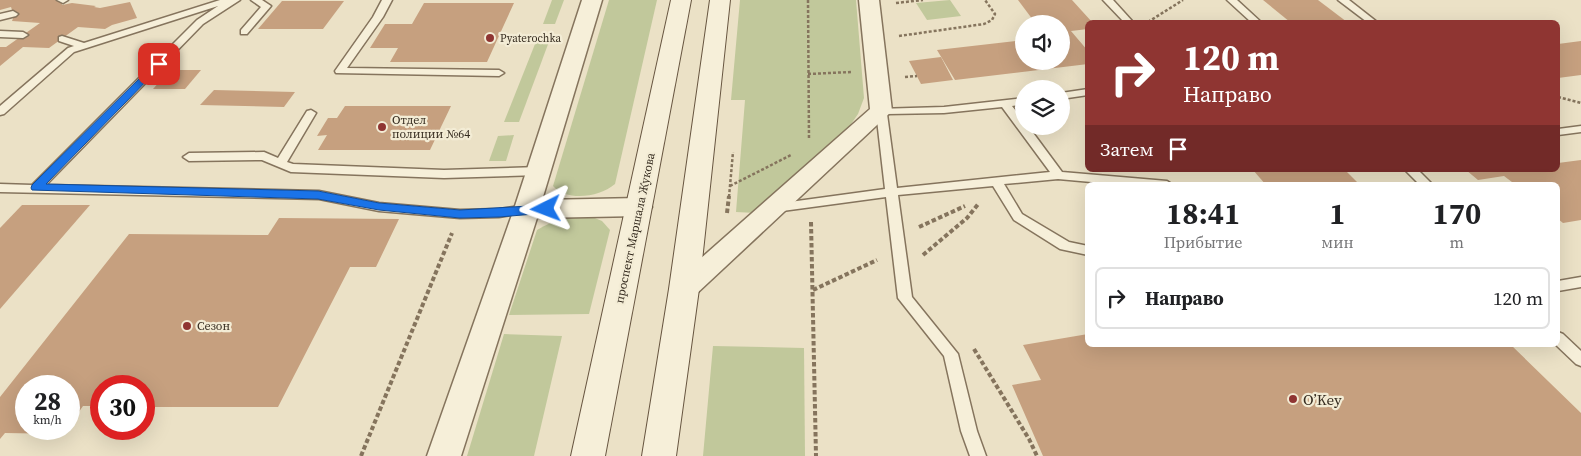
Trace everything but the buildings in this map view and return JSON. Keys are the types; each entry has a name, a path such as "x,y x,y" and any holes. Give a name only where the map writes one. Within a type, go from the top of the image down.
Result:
{"main road":[{"name":"проспект Маршала Жукова","path":"588,456 681,0"},
{"path":"659,456 684,289 720,0"}],"street":[{"path":"444,456 527,209 592,0"},
{"path":"684,289 881,111 869,0"},
{"path":"527,209 640,207"}],"lane":[{"path":"0,112 72,50 230,0"},
{"path":"36,188 200,22 235,0"},
{"path":"244,32 266,6 256,0"},
{"path":"387,0 378,17 340,71 499,73"},
{"path":"1108,0 1127,20"},
{"path":"1232,0 1254,20"},
{"path":"1343,0 1369,20"},
{"path":"0,17 13,14"},
{"path":"0,34 23,35"},
{"path":"62,38 84,46"},
{"path":"1070,95 1085,92"},
{"path":"978,456 969,431 951,354 905,298 881,111 944,110 1015,102"},
{"path":"1005,103 1058,175"},
{"path":"280,163 310,113"},
{"path":"1560,132 1581,129"},
{"path":"189,157 264,156 291,168 435,174 539,171"},
{"path":"1414,172 1424,182"},
{"path":"774,208 892,192 1058,175 1134,182"},
{"path":"996,181 1018,217 1065,246 1085,250"},
{"path":"0,188 318,195 379,207 460,214 499,213 527,209"},
{"path":"1560,286 1581,282"},
{"path":"1560,340 1581,360"}],"path":[{"path":"808,0 809,146"},
{"path":"897,3 923,0"},
{"path":"902,36 984,24 992,20 995,14 985,0"},
{"path":"1151,20 1183,0"},
{"path":"808,74 855,72"},
{"path":"901,77 917,76"},
{"path":"1560,98 1581,104"},
{"path":"727,220 733,152"},
{"path":"730,186 792,155"},
{"path":"916,190 919,234"},
{"path":"919,227 982,199 966,218 921,257"},
{"path":"361,456 460,214"},
{"path":"811,221 816,456"},
{"path":"920,249 921,263"},
{"path":"813,290 876,260"},
{"path":"971,345 1030,439 1037,456"}],"green space":[{"path":"552,0 564,0 555,24 543,24"},
{"path":"609,0 657,0 615,184 592,195 575,196 559,191 553,186"},
{"path":"740,0 856,0 864,98 858,114 847,130 756,213 736,212 745,100 731,100"},
{"path":"950,0 961,16 927,20 916,3"},
{"path":"537,39 550,39 519,122 504,122"},
{"path":"514,135 506,161 489,161 498,136"},
{"path":"590,216 602,221 610,230 589,314 509,315 537,230 563,219"},
{"path":"504,334 562,336 534,456 467,456"},
{"path":"713,346 804,348 805,456 703,456"}],"place":[{"name":"Pyaterochka","path":"490,38"},
{"name":"Отдел полиции №64","path":"382,127"},
{"name":"Сезон","path":"187,326"},
{"name":"O’Key","path":"1293,399"}],"route":[{"path":"159,64 36,188 318,195 379,207 460,214 546,209"}]}
